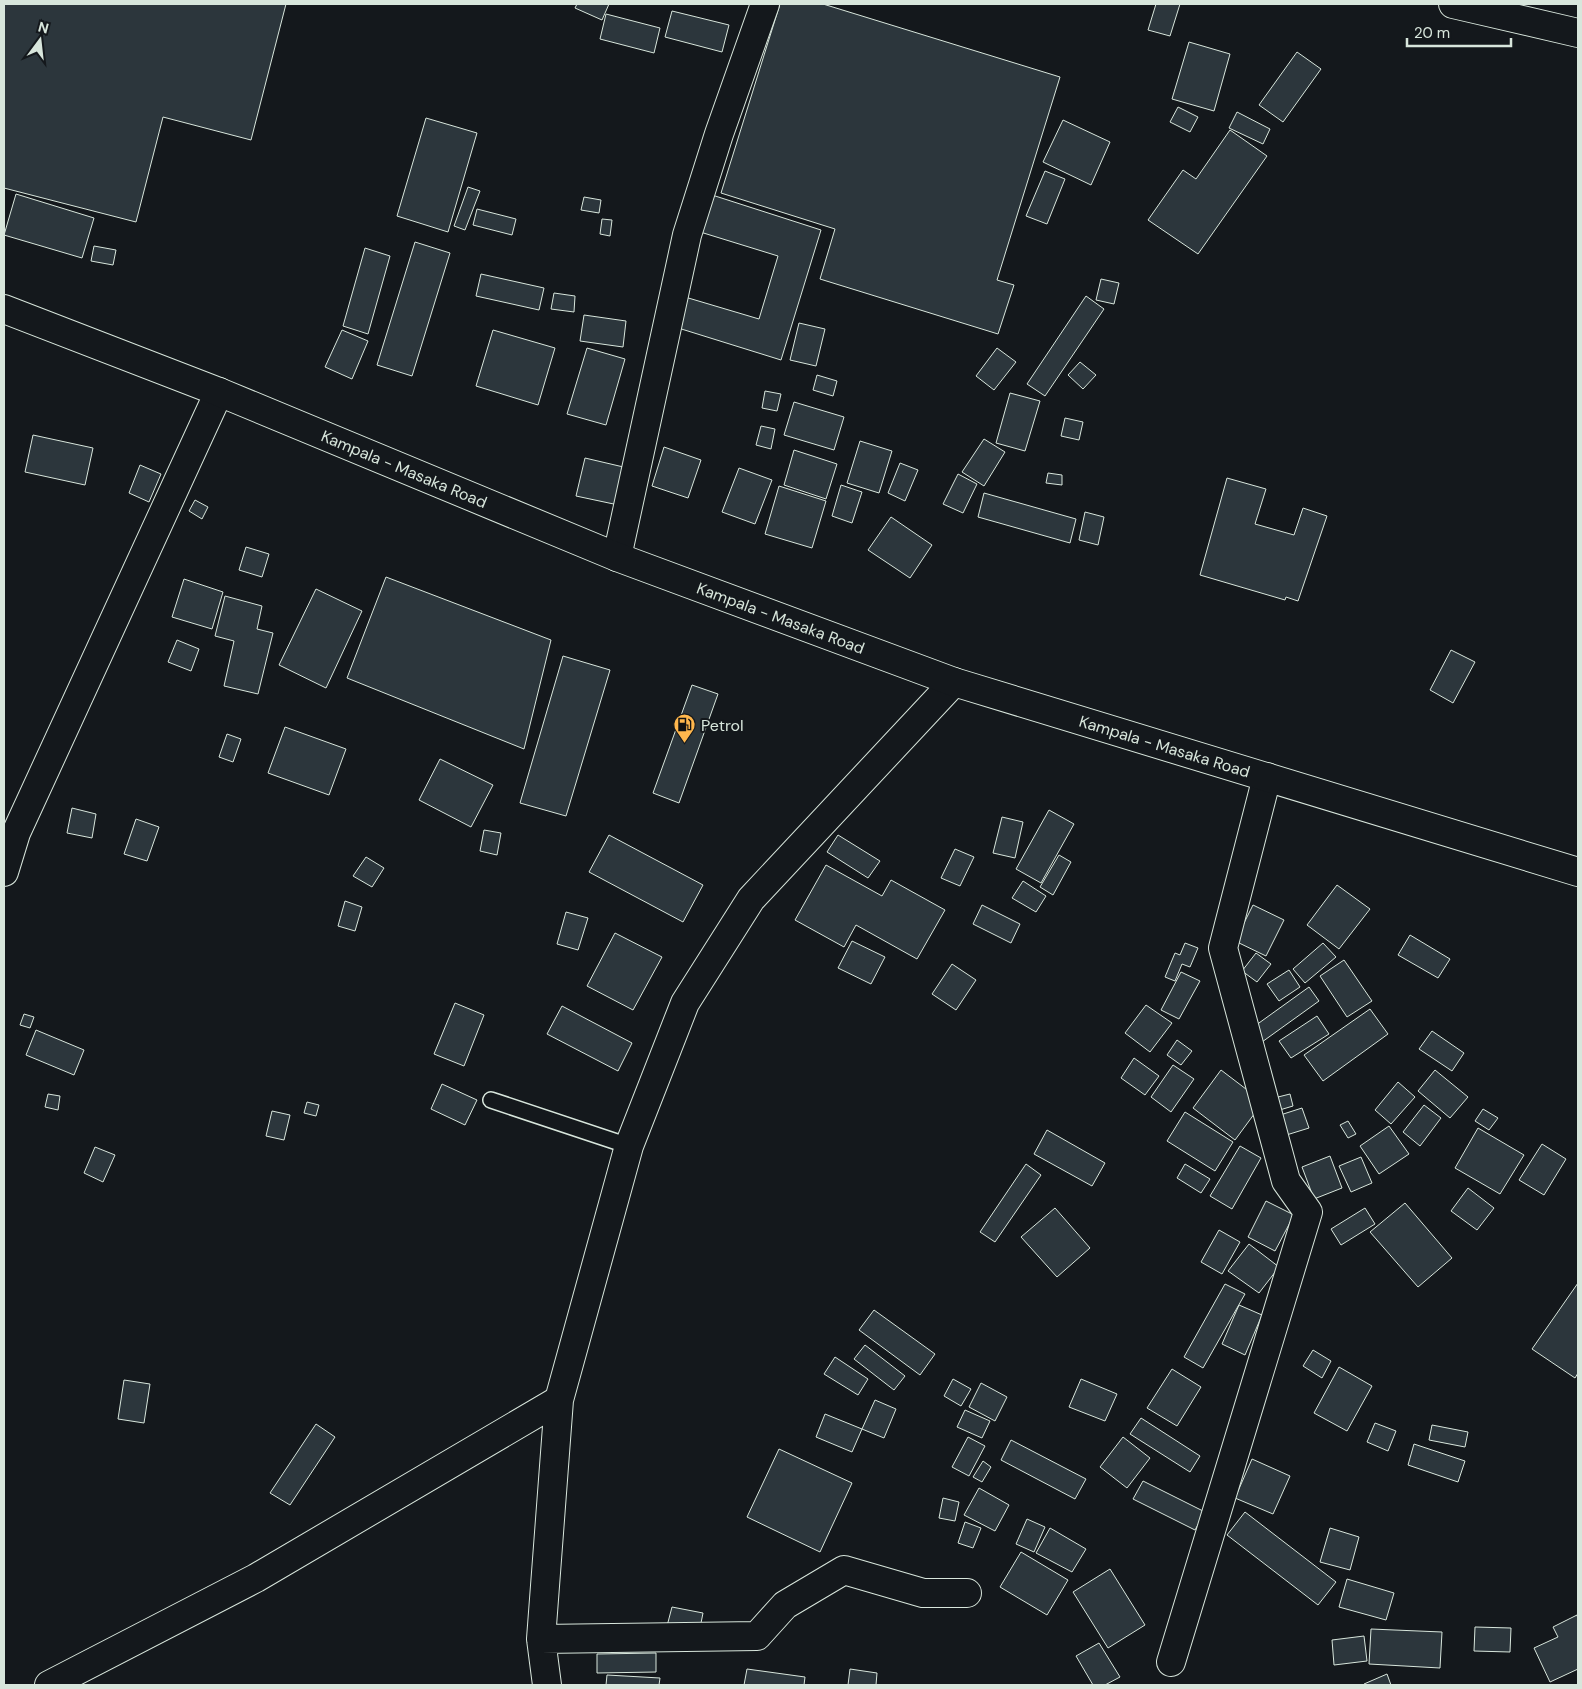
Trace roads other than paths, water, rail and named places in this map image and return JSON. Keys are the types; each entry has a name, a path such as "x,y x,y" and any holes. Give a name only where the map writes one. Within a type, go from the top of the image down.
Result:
{"street":[{"path":"617,557 687,234 719,134 765,4"},
{"path":"1452,4 1578,33"},
{"name":"Kampala - Masaka Road","path":"4,309 219,392 617,557 954,682 1578,872"},
{"path":"4,872 16,833 219,392"},
{"path":"548,1685 541,1639 559,1400 629,1146 685,1003 751,899 954,682"},
{"path":"1170,1662 1308,1212 1286,1181 1223,948 1267,777"},
{"path":"49,1685 256,1578 559,1400"},
{"path":"541,1639 757,1636 785,1605 844,1570 923,1593 967,1593"}],"lane":[{"path":"491,1100 629,1146"}],"place":[{"name":"Petrol","path":"685,744"}]}
